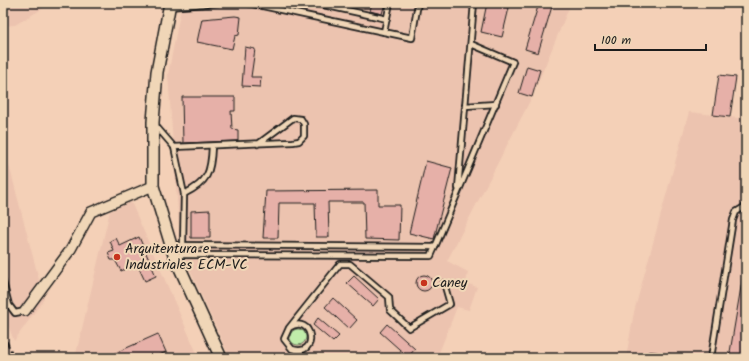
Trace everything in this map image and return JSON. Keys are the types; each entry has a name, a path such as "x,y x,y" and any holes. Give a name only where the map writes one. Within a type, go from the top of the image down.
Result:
{"street":[{"path":"170,5 157,72 153,122 153,186 172,250 221,358"},
{"path":"25,311 71,249 91,212 153,186"}],"lane":[{"path":"170,5 217,3"},
{"path":"248,3 412,38 418,3"},
{"path":"314,3 387,19"},
{"path":"384,32 390,3"},
{"path":"458,194 474,3"},
{"path":"172,250 431,256 513,62 471,44"},
{"path":"465,106 496,104"},
{"path":"174,147 258,144 299,141 304,136 304,124 301,119 293,118 258,144"},
{"path":"153,122 174,147 184,194 183,245"},
{"path":"184,194 200,186 208,174 212,146"},
{"path":"711,358 733,220 736,212 746,206"},
{"path":"172,250 183,245 435,247"},
{"path":"289,328 297,324 305,326 311,338 308,346 300,350 288,347 284,339 289,328 340,264 350,264 389,296 390,310 409,328 450,304 444,283"},
{"path":"3,282 9,305 15,313 25,311"},
{"path":"643,358 651,355 672,358"}],"shaded area":[{"path":"3,3 52,3 15,25 3,26"},
{"path":"182,3 571,3 532,97 447,261 468,272 466,283 477,287 469,310 457,307 437,358 230,358 185,259 180,240 168,75"},
{"path":"689,112 746,119 746,358 626,358 634,312"},
{"path":"3,142 44,299 14,341 3,312"},
{"path":"131,202 199,358 75,358 110,211"}],"green space":[{"path":"298,329 305,334 306,337 301,344 298,345 291,340 290,337 295,330"}],"building":[{"path":"372,3 385,3 382,14 370,11"},
{"path":"487,3 509,8 502,37 481,32"},
{"path":"539,3 553,3 538,53 525,49"},
{"path":"235,16 241,17 239,35 235,36 232,49 197,42 202,19"},
{"path":"245,47 255,49 251,77 261,77 260,87 242,86"},
{"path":"527,66 540,70 532,97 519,93"},
{"path":"719,75 736,77 730,117 713,115"},
{"path":"182,97 235,97 235,111 231,111 232,129 238,130 238,141 183,143"},
{"path":"426,161 452,168 434,239 409,233"},
{"path":"378,190 378,205 400,205 399,240 365,239 364,202 328,202 329,237 316,237 315,203 279,203 278,238 263,238 266,191"},
{"path":"210,210 210,238 191,238 191,211"},
{"name":"Arquitentura e Industriales ECM-VC","path":"139,237 156,276 145,281 137,264 121,271 115,260 111,260 108,253 114,251 110,241 116,238 120,246"},
{"name":"Caney","path":"424,275 431,280 432,283 427,290 424,291 417,286 416,283 421,276"},
{"path":"743,275 746,275 746,358 729,358"},
{"path":"354,276 379,299 373,306 347,283"},
{"path":"333,298 357,320 349,329 325,307"},
{"path":"318,318 339,336 333,342 313,325"},
{"path":"387,324 415,349 408,357 380,332"},
{"path":"158,334 166,352 153,358 104,358"}],"railway":[{"path":"3,333 14,358"}],"place":[{"name":"Arquitentura e Industriales ECM-VC","path":"117,257"},
{"name":"Caney","path":"424,283"}]}
